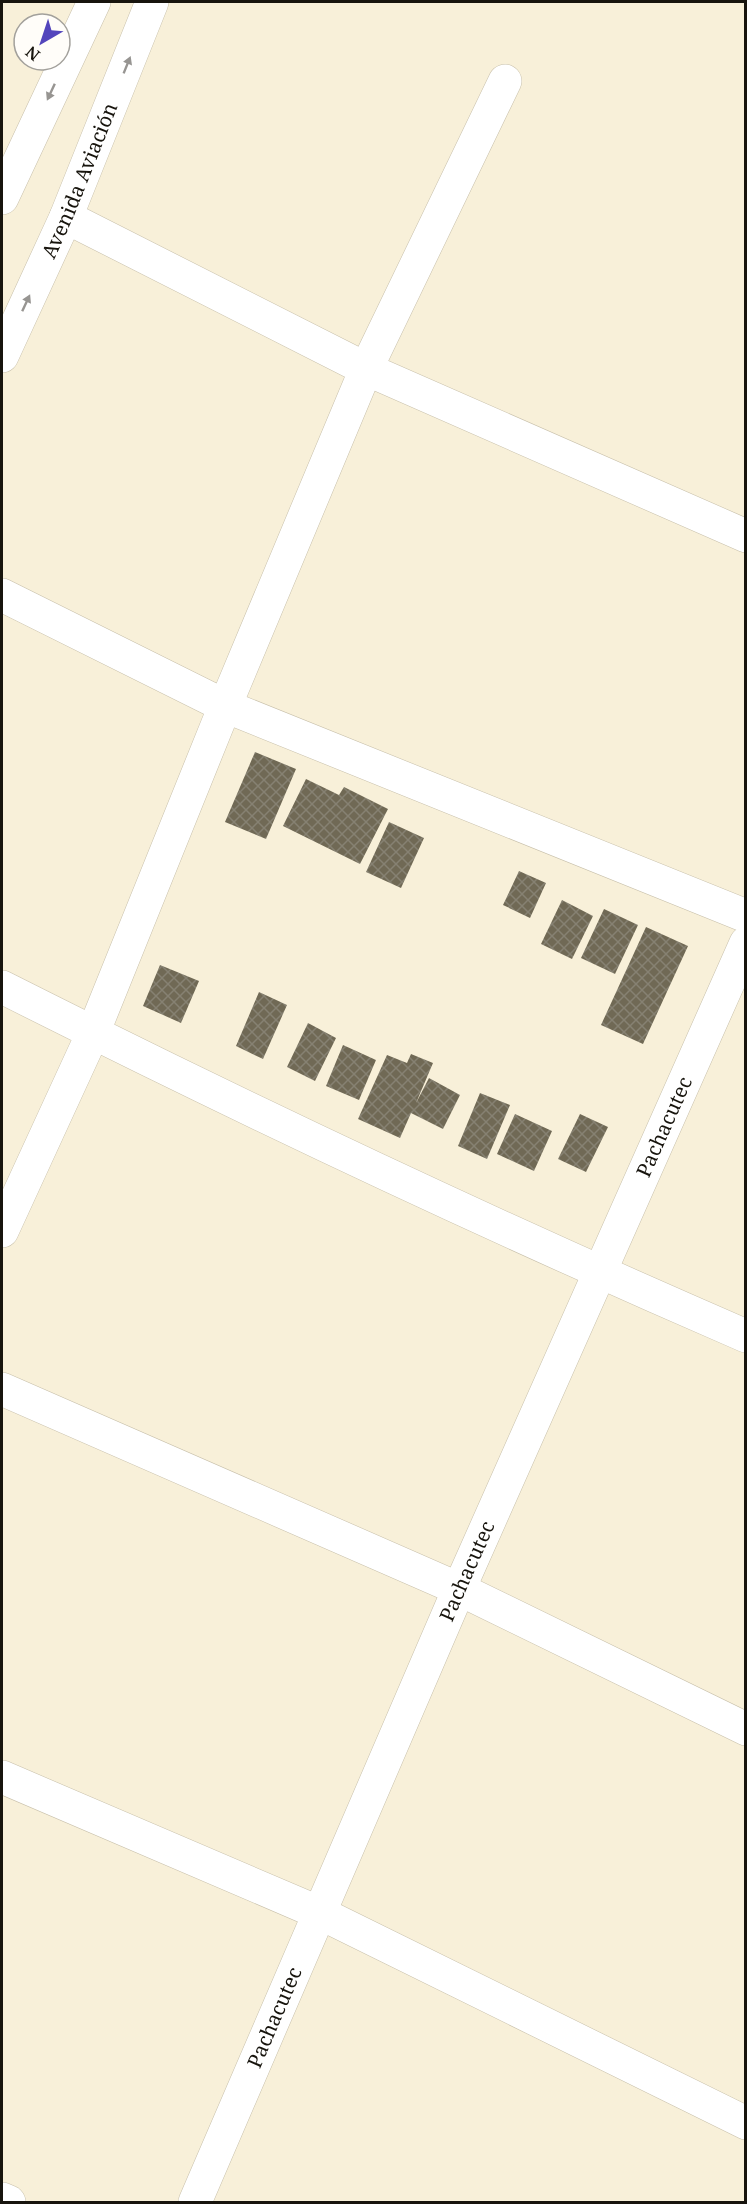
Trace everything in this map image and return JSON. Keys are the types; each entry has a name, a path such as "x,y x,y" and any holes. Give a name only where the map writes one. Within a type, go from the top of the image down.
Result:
{"street":[{"path":"3,192 94,2"},
{"name":"Avenida Aviación","path":"2,356 66,217 152,2"},
{"path":"2,1231 93,1033 225,706 366,369 505,81"},
{"path":"66,217 366,369 746,536"},
{"path":"2,595 225,706 746,916"},
{"name":"Pachacutec","path":"195,2202 321,1914 459,1589 746,943"},
{"path":"2,987 93,1033 599,1272 746,1336"},
{"path":"2,1389 459,1589 746,1729"},
{"path":"2,1777 321,1914 746,2123"},
{"path":"2,2199 9,2202"}],"building":[{"path":"255,752 296,769 266,839 225,822"},
{"path":"306,779 339,795 344,787 388,809 360,864 283,826"},
{"path":"389,822 424,838 401,888 366,872"},
{"path":"519,871 546,883 530,918 503,905"},
{"path":"562,900 593,916 572,959 541,944"},
{"path":"604,909 638,925 615,974 581,958"},
{"path":"646,927 688,946 643,1044 601,1025"},
{"path":"160,965 199,981 181,1023 143,1006"},
{"path":"259,992 287,1005 263,1059 236,1046"},
{"path":"308,1023 336,1038 315,1081 287,1067"},
{"path":"343,1045 376,1060 359,1100 326,1086"},
{"path":"411,1054 433,1063 416,1103 429,1078 460,1095 443,1129 411,1113 400,1138 358,1119 387,1055 407,1063"},
{"path":"480,1093 510,1105 487,1159 458,1146"},
{"path":"515,1114 552,1131 534,1171 497,1154"},
{"path":"580,1114 608,1127 586,1172 558,1159"}]}
